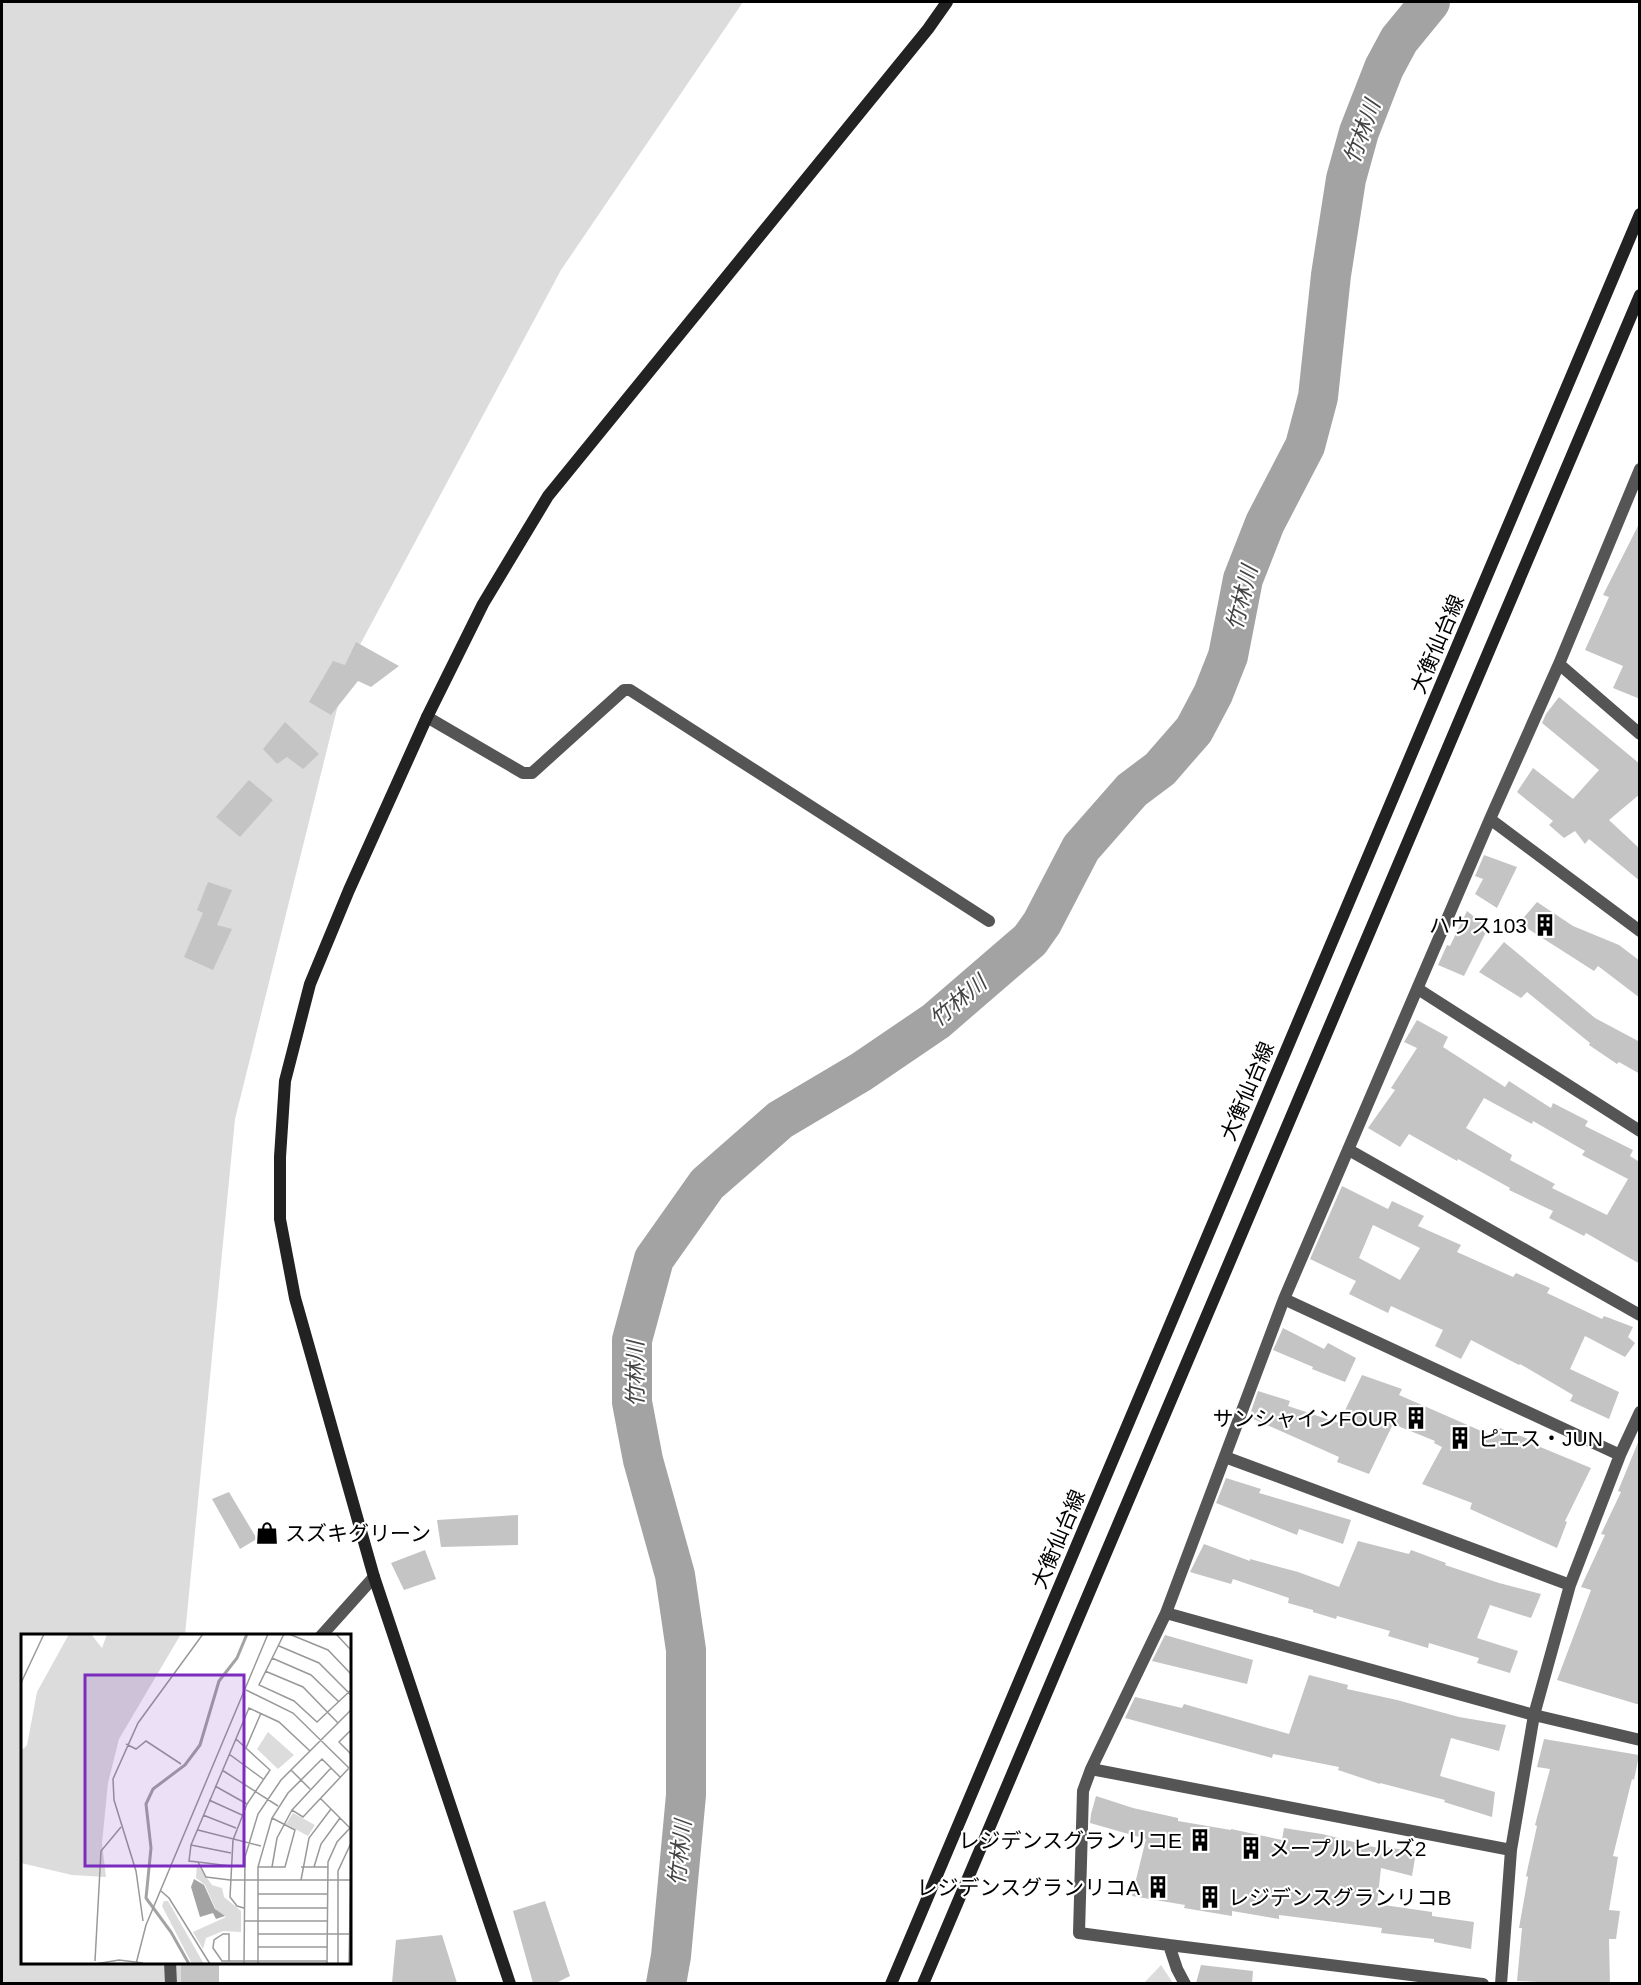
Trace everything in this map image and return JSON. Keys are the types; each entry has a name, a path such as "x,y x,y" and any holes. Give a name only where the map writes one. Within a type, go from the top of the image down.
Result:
{"main road":[{"path":"510,1983 374,1576 295,1298 280,1219 280,1157 285,1081 310,984 349,890 427,717 483,604 548,496 928,29 947,2"},
{"name":"大衡仙台線","path":"891,1983 1640,214"},
{"path":"923,1983 1640,295"}],"street":[{"path":"1483,1983 1079,1933 1083,1791 1091,1769 1166,1613 1284,1299 1559,664 1640,469"},
{"path":"1559,664 1640,734"},
{"path":"427,717 523,773 532,773 624,690 630,690 989,921"},
{"path":"1490,819 1640,931"},
{"path":"1418,989 1640,1131"},
{"path":"1349,1150 1640,1315"},
{"path":"1284,1299 1620,1455"},
{"path":"1501,1983 1511,1850 1534,1715 1569,1585 1620,1455 1640,1412"},
{"path":"1225,1457 1569,1585"},
{"path":"322,1634 374,1576"},
{"path":"1166,1613 1534,1715 1640,1740"},
{"path":"1091,1769 1511,1850"},
{"path":"1169,1945 1177,1969 1185,1983"},
{"path":"170,1964 171,1983"}],"shaded area":[{"path":"2,2 743,2 561,270 347,669 235,1119 185,1634 21,1634 21,1964 201,1964 203,1983 2,1984"},
{"path":"1161,1965 1173,1983 1144,1983"}],"building":[{"path":"1640,522 1640,699 1613,688 1623,666 1585,650 1609,597 1603,595"},
{"path":"356,642 399,666 371,687 358,681 331,715 309,702 333,661 345,665"},
{"path":"1559,697 1640,764 1640,794 1609,820 1640,849 1640,881 1589,839 1585,844 1575,831 1564,838 1549,825 1553,821 1517,792 1533,768 1573,799 1599,770 1542,723"},
{"path":"285,722 319,754 303,769 287,757 277,764 263,749"},
{"path":"249,780 273,800 240,837 216,817"},
{"path":"1484,855 1517,867 1497,908 1475,894 1483,879 1475,876"},
{"path":"208,882 232,890 217,925 232,929 213,970 184,957 203,913 197,910"},
{"path":"1537,902 1573,926 1619,945 1640,961 1640,998 1598,966 1594,971 1519,923"},
{"path":"1467,911 1488,928 1464,976 1438,965"},
{"path":"1504,942 1595,1018 1640,1042 1640,1074 1619,1062 1617,1064 1589,1045 1590,1043 1527,992 1521,998 1479,972"},
{"path":"1417,1020 1448,1037 1443,1047 1505,1087 1509,1081 1551,1108 1553,1103 1588,1121 1585,1126 1633,1150 1630,1156 1638,1161 1640,1158 1640,1264 1586,1233 1584,1236 1549,1218 1553,1211 1509,1190 1510,1188 1409,1134 1400,1147 1368,1128 1395,1090 1391,1088 1417,1048 1404,1042","holes":["1484,1098 1532,1124 1533,1121 1585,1151 1582,1155 1628,1179 1607,1215 1552,1188 1555,1184 1510,1160 1512,1155 1466,1128"]},
{"path":"1342,1186 1388,1209 1392,1201 1424,1216 1418,1226 1461,1245 1457,1252 1513,1277 1516,1273 1550,1288 1547,1293 1602,1319 1604,1316 1633,1327 1628,1337 1635,1343 1625,1357 1585,1336 1570,1369 1619,1392 1609,1419 1570,1401 1573,1395 1520,1364 1471,1340 1461,1359 1435,1346 1443,1330 1391,1306 1388,1313 1349,1294 1356,1281 1310,1259","holes":["1373,1225 1420,1248 1400,1280 1359,1258"]},
{"path":"1283,1328 1324,1349 1328,1343 1356,1358 1345,1382 1273,1350"},
{"path":"1362,1375 1402,1389 1399,1395 1495,1437 1500,1428 1591,1468 1565,1521 1567,1522 1557,1548 1470,1509 1472,1503 1422,1484 1442,1447 1434,1443 1435,1441 1393,1424 1369,1474 1337,1462 1339,1457 1249,1417 1258,1391 1290,1401 1288,1406 1339,1423"},
{"path":"1639,1440 1640,1705 1557,1680 1591,1590 1581,1587 1605,1535 1601,1534 1621,1492 1618,1491"},
{"path":"1226,1478 1261,1489 1259,1493 1351,1520 1343,1544 1299,1529 1297,1535 1216,1503"},
{"path":"229,1492 257,1539 240,1549 212,1499"},
{"path":"518,1515 518,1545 441,1547 437,1520"},
{"path":"1358,1541 1409,1554 1411,1550 1446,1563 1445,1565 1541,1594 1531,1618 1490,1605 1477,1638 1518,1651 1510,1673 1477,1663 1479,1658 1429,1643 1428,1648 1388,1636 1390,1631 1337,1616 1336,1619 1313,1612 1313,1610 1288,1603 1289,1598 1233,1579 1231,1584 1190,1572 1204,1544 1250,1561 1250,1559 1298,1572 1339,1587"},
{"path":"425,1550 436,1579 404,1590 391,1563"},
{"path":"1165,1635 1253,1660 1247,1684 1152,1661"},
{"path":"1309,1675 1348,1685 1347,1689 1459,1717 1506,1725 1499,1751 1451,1738 1440,1776 1495,1792 1492,1817 1444,1802 1445,1800 1380,1784 1338,1770 1339,1767 1273,1754 1272,1758 1125,1718 1135,1697 1182,1708 1184,1704 1289,1734"},
{"path":"1544,1739 1639,1755 1613,1856 1618,1857 1609,1910 1620,1911 1616,1939 1609,1939 1610,1983 1517,1981 1522,1928 1519,1928 1528,1877 1526,1876 1537,1826 1535,1825 1550,1769 1537,1767"},
{"path":"1096,1796 1133,1808 1178,1818 1178,1821 1282,1840 1284,1828 1322,1834 1386,1850 1386,1847 1416,1852 1412,1876 1381,1868 1377,1904 1432,1912 1432,1916 1474,1922 1471,1949 1434,1942 1434,1939 1381,1933 1382,1928 1279,1915 1279,1919 1232,1911 1232,1916 1132,1896 1146,1839 1090,1823"},
{"path":"545,1901 570,1976 556,1983 533,1983 513,1911"},
{"path":"442,1935 457,1983 392,1983 396,1940"},
{"path":"181,1964 219,1964 219,1982 181,1982"},
{"path":"1201,1965 1253,1971 1252,1983 1196,1983"}],"waterway":[{"name":"竹林川","path":"666,1984 671,1956 686,1795 686,1650 675,1575 643,1460 632,1402 632,1340 654,1259 707,1184 780,1120 861,1072 936,1021 1030,940 1042,923 1081,848 1132,790 1160,769 1194,730 1213,694 1228,656 1243,579 1265,523 1305,446 1318,397 1331,275 1346,179 1359,132 1384,68 1399,40 1430,2"}],"place":[{"name":"ハウス103","path":"1545,925"},
{"name":"サンシャインFOUR","path":"1416,1418"},
{"name":"ピエス・JUN","path":"1460,1438"},
{"name":"スズキグリーン","path":"267,1533"},
{"name":"レジデンスグランリコE","path":"1200,1840"},
{"name":"メープルヒルズ2","path":"1251,1848"},
{"name":"レジデンスグランリコA","path":"1158,1887"},
{"name":"レジデンスグランリコB","path":"1210,1897"}]}
